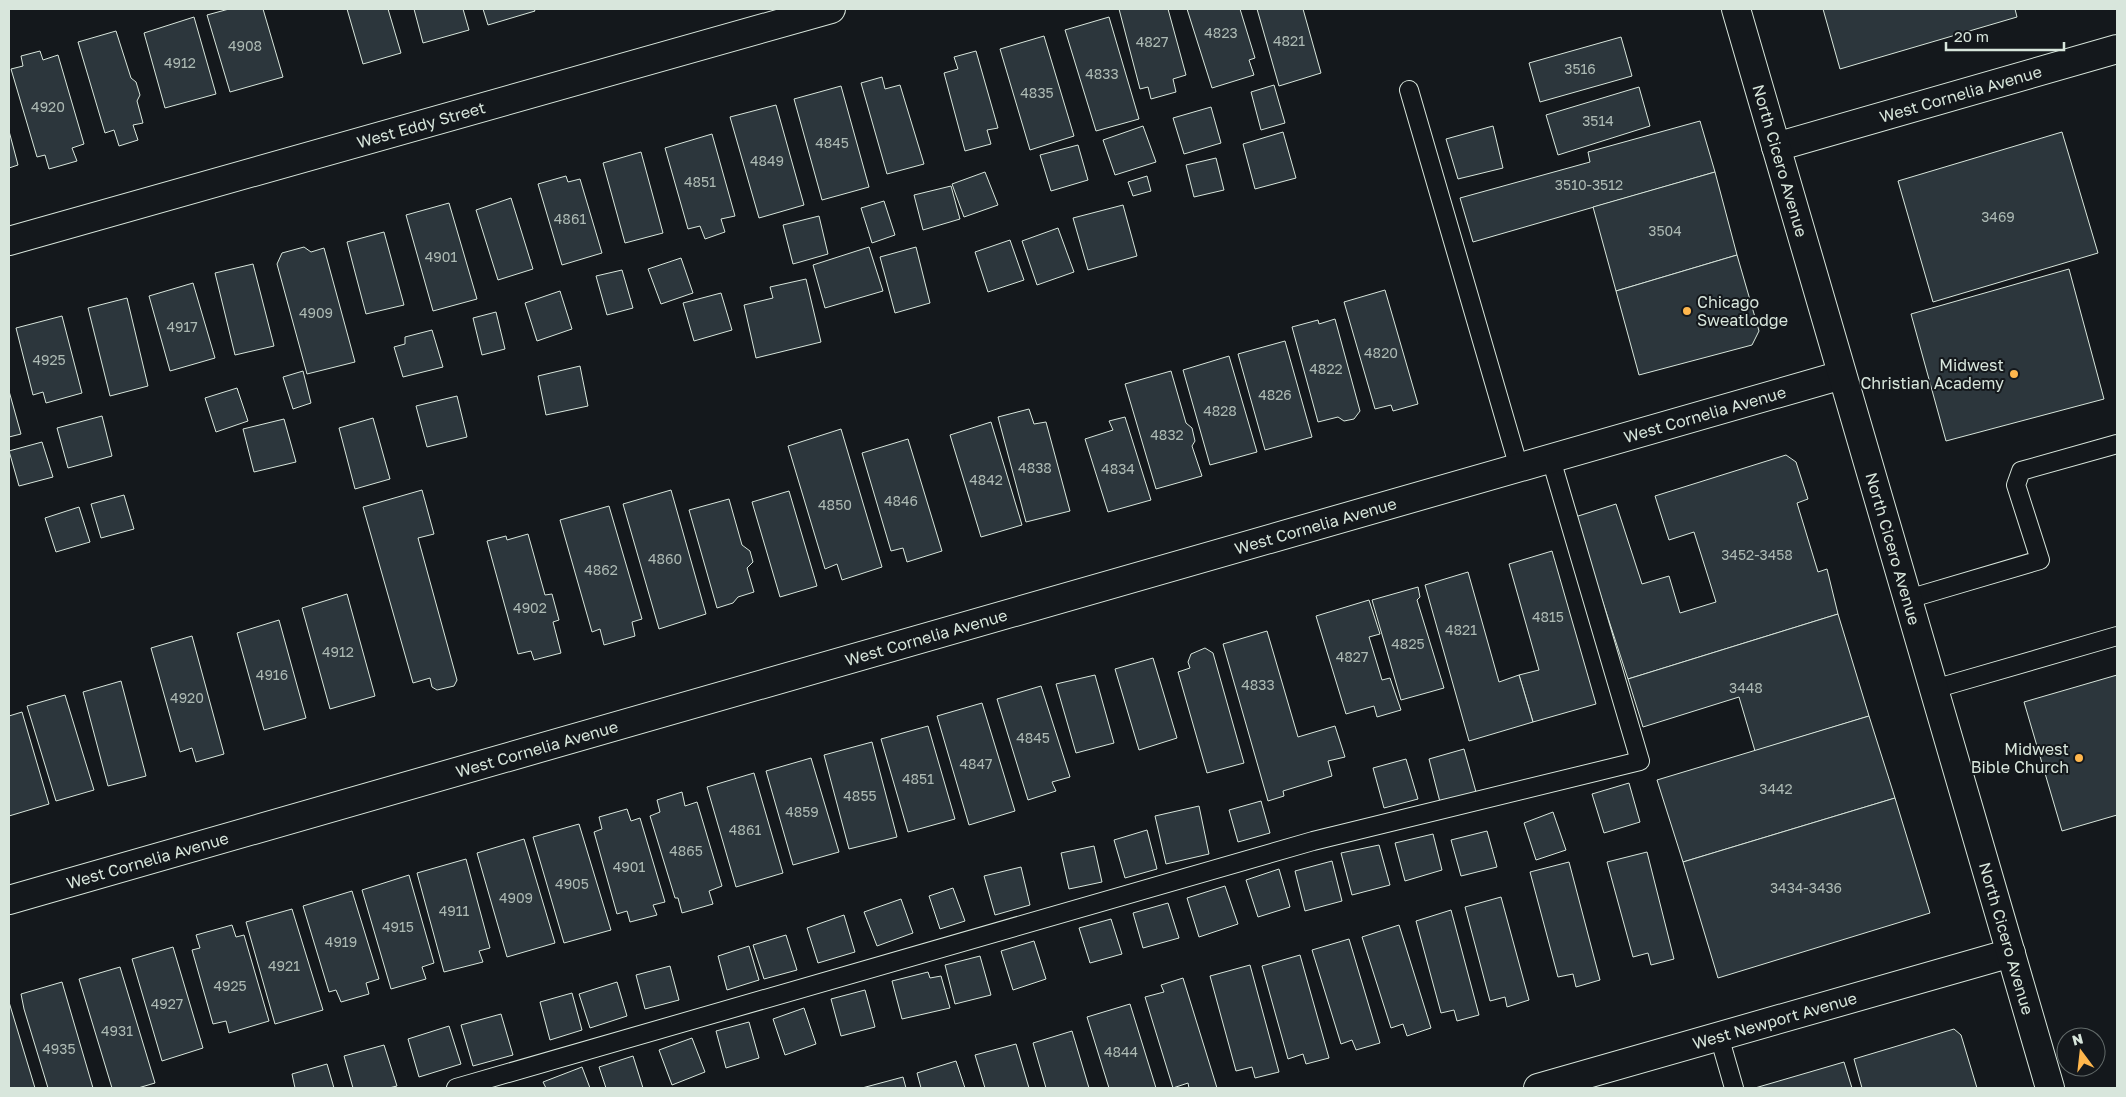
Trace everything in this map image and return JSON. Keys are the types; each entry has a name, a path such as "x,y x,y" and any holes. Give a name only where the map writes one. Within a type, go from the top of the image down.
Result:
{"street":[{"name":"West Eddy Street","path":"9,241 831,9"},
{"name":"North Cicero Avenue","path":"1736,9 2050,1088"},
{"name":"West Cornelia Avenue","path":"1776,148 2117,49"},
{"name":"West Cornelia Avenue","path":"9,900 1842,375"},
{"name":"West Newport Avenue","path":"1538,1088 2011,953"}],"lane":[{"path":"1409,90 1518,468"},
{"path":"1908,599 2040,560 2016,486 2021,471 2117,444"},
{"path":"456,1088 1313,841 1640,761 1551,459"},
{"path":"1934,688 2117,636"},
{"path":"1719,1036 1734,1088"}],"building":[{"path":"229,9 263,9 283,77 230,92 207,15"},
{"path":"347,9 388,9 401,53 363,64"},
{"path":"414,9 463,9 469,30 423,43"},
{"path":"483,9 534,9 535,11 488,25"},
{"path":"1119,9 1168,9 1186,75 1173,79 1176,92 1151,99 1148,87 1140,89"},
{"path":"1187,9 1240,9 1255,58 1249,60 1254,75 1212,88"},
{"path":"1257,9 1303,9 1321,73 1279,86"},
{"path":"1823,9 2015,9 2017,17 1840,69"},
{"path":"194,17 216,94 165,108 144,33"},
{"path":"1109,17 1139,119 1096,131 1065,30"},
{"path":"116,31 131,78 136,82 140,95 137,101 143,123 133,125 138,140 119,146 114,130 105,133 78,42"},
{"path":"1044,36 1074,136 1030,150 1000,49"},
{"path":"1621,37 1632,76 1540,102 1529,63"},
{"path":"40,51 43,60 58,55 84,144 72,148 77,161 49,169 45,155 37,157 11,69 23,66 21,56"},
{"path":"976,51 998,128 987,130 991,144 965,151 944,73 958,69 954,57"},
{"path":"882,77 885,89 900,85 924,164 887,174 861,83"},
{"path":"1274,85 1285,123 1261,130 1251,92"},
{"path":"841,86 869,187 822,200 794,99"},
{"path":"1639,87 1650,126 1558,155 1546,115"},
{"path":"776,105 804,205 759,218 730,117"},
{"path":"1211,107 1221,143 1184,154 1173,118"},
{"path":"1700,121 1715,172 1473,242 1460,198 1590,162 1588,152"},
{"path":"1143,126 1156,162 1115,175 1103,140"},
{"path":"1493,126 1503,168 1458,179 1446,139"},
{"path":"9,131 18,165 9,168"},
{"path":"1283,132 1296,178 1255,189 1243,144"},
{"path":"2062,132 2098,253 1933,302 1898,181"},
{"path":"712,134 735,216 721,219 725,232 705,239 700,226 688,229 665,148"},
{"path":"1078,145 1088,180 1051,191 1040,155"},
{"path":"641,152 663,233 625,243 603,163"},
{"path":"1216,158 1224,190 1194,197 1186,165"},
{"path":"985,172 998,205 964,217 952,184"},
{"path":"1715,172 1737,255 1616,291 1593,207"},
{"path":"566,176 568,182 580,179 602,253 562,265 538,184"},
{"path":"1147,176 1151,191 1133,196 1128,182"},
{"path":"951,186 960,219 923,230 914,195"},
{"path":"511,198 533,269 498,280 476,210"},
{"path":"884,201 895,235 872,243 861,208"},
{"path":"449,203 477,299 433,311 406,215"},
{"path":"1123,205 1137,256 1088,270 1073,218"},
{"path":"819,216 828,254 793,264 783,225"},
{"path":"1058,228 1074,272 1037,285 1022,241"},
{"path":"384,232 404,305 366,314 347,242"},
{"path":"1010,240 1024,280 988,292 975,252"},
{"path":"304,247 311,252 324,248 355,362 307,374 277,264 282,253"},
{"path":"869,247 883,291 825,308 813,265"},
{"path":"916,247 930,303 895,313 880,257"},
{"name":"Chicago Sweatlodge","path":"1737,255 1759,331 1752,345 1639,375 1616,291"},
{"path":"681,258 693,293 661,304 648,269"},
{"path":"253,264 274,346 235,355 215,273"},
{"path":"2069,269 2104,399 1946,441 1911,314"},
{"path":"622,270 633,308 607,315 596,276"},
{"path":"806,279 821,342 756,358 744,305 773,298 770,287"},
{"path":"193,283 215,358 170,371 149,296"},
{"path":"1385,290 1418,404 1393,411 1391,405 1375,409 1344,302"},
{"path":"560,291 572,329 537,341 525,303"},
{"path":"721,293 732,330 694,341 683,303"},
{"path":"127,298 148,386 110,396 88,308"},
{"path":"496,312 505,349 482,355 473,318"},
{"path":"62,316 82,393 46,403 43,392 33,395 16,328"},
{"path":"1335,319 1360,411 1354,419 1344,421 1338,417 1318,422 1292,327 1318,320 1319,324"},
{"path":"432,330 443,367 403,377 394,347 405,344 405,337"},
{"path":"1285,341 1312,437 1265,450 1238,354"},
{"path":"1229,356 1257,452 1210,465 1183,370"},
{"path":"580,366 588,406 546,415 538,376"},
{"path":"303,371 311,403 293,409 283,377"},
{"path":"1171,371 1186,423 1192,428 1195,441 1192,446 1202,476 1156,489 1125,384"},
{"path":"237,388 248,421 216,432 205,398"},
{"path":"9,391 21,434 9,437"},
{"path":"457,396 467,437 427,447 416,406"},
{"path":"1029,409 1034,424 1046,422 1070,511 1026,522 998,417"},
{"path":"102,416 112,456 68,468 57,428"},
{"path":"1125,417 1151,500 1108,512 1085,439 1113,430 1109,421"},
{"path":"373,418 390,479 355,489 339,428"},
{"path":"284,419 296,462 254,472 243,429"},
{"path":"991,422 1022,525 981,537 950,435"},
{"path":"841,429 882,567 842,580 837,564 825,569 788,446"},
{"path":"908,439 942,551 907,562 903,548 891,551 862,453"},
{"path":"42,442 53,477 19,486 9,451"},
{"path":"1786,455 1796,462 1808,499 1797,503 1818,572 1827,569 1838,614 1628,679 1575,517 1616,504 1642,584 1669,576 1680,613 1716,602 1694,532 1669,540 1655,496"},
{"path":"422,490 434,534 418,538 457,680 454,686 437,690 432,687 430,678 413,683 363,507"},
{"path":"671,490 706,614 659,629 623,504"},
{"path":"789,491 817,586 780,597 752,502"},
{"path":"124,495 134,529 101,538 91,504"},
{"path":"729,499 742,545 750,551 753,562 747,568 754,592 738,597 733,603 717,608 689,510"},
{"path":"609,506 642,619 632,622 635,636 604,645 600,629 592,632 560,520"},
{"path":"79,507 90,542 56,552 45,518"},
{"path":"528,534 545,595 552,594 559,620 553,622 561,653 534,660 531,651 518,654 487,541 506,536 507,540"},
{"path":"1552,551 1596,704 1533,722 1519,675 1539,670 1509,564"},
{"path":"1468,572 1499,682 1519,675 1533,722 1469,741 1425,585"},
{"path":"1418,587 1420,597 1417,600 1444,688 1401,700 1372,600"},
{"path":"347,594 375,696 330,709 302,608"},
{"path":"1369,600 1380,634 1369,637 1382,680 1390,678 1401,710 1377,717 1374,706 1346,714 1316,616"},
{"path":"1838,614 1869,716 1755,751 1739,697 1643,727 1628,679"},
{"path":"279,620 306,718 264,730 237,633"},
{"path":"1267,631 1298,737 1335,726 1345,757 1328,761 1332,776 1283,791 1284,796 1268,801 1223,644"},
{"path":"192,636 224,754 196,762 192,748 180,752 151,648"},
{"path":"1205,648 1213,653 1244,763 1207,773 1178,672 1190,668 1188,662 1191,654"},
{"path":"1153,658 1177,738 1139,750 1115,669"},
{"path":"1095,675 1114,743 1076,753 1056,684"},
{"name":"Midwest Bible Church","path":"2117,675 2117,815 2062,831 2024,702"},
{"path":"121,681 146,776 108,786 83,692"},
{"path":"1041,686 1070,777 1052,782 1056,791 1028,800 997,699"},
{"path":"65,695 94,790 56,801 27,706"},
{"path":"982,703 1015,811 969,825 937,716"},
{"path":"22,712 49,804 9,816 9,716"},
{"path":"1869,716 1895,798 1683,862 1657,780"},
{"path":"928,726 955,819 908,832 881,739"},
{"path":"872,742 897,837 849,849 824,755"},
{"path":"1464,749 1476,792 1440,802 1429,759"},
{"path":"811,758 839,852 793,865 766,771"},
{"path":"1406,759 1418,799 1384,808 1373,768"},
{"path":"754,773 783,873 736,887 707,787"},
{"path":"1629,783 1640,822 1604,833 1592,794"},
{"path":"682,792 685,806 697,802 722,886 709,891 713,904 682,913 678,898 675,898 650,816 660,812 657,800"},
{"path":"1895,798 1930,913 1718,978 1683,862"},
{"path":"1261,801 1270,833 1238,842 1229,810"},
{"path":"1199,806 1209,854 1166,864 1155,816"},
{"path":"627,809 631,821 640,818 665,902 653,905 657,915 630,922 627,911 617,914 594,832 602,829 599,817"},
{"path":"1553,812 1566,850 1536,860 1524,823"},
{"path":"579,824 611,930 564,943 533,837"},
{"path":"1147,830 1157,869 1125,878 1114,840"},
{"path":"1487,831 1497,867 1461,876 1451,840"},
{"path":"1433,834 1442,870 1405,881 1395,843"},
{"path":"524,839 555,943 507,957 477,853"},
{"path":"1379,845 1390,885 1352,895 1341,853"},
{"path":"1094,846 1102,882 1069,889 1061,853"},
{"path":"1647,852 1674,959 1651,965 1648,953 1633,957 1607,862"},
{"path":"466,859 490,948 479,951 483,962 444,972 417,873"},
{"path":"1332,861 1342,901 1305,911 1295,871"},
{"path":"1569,862 1600,980 1576,987 1573,974 1558,977 1530,872"},
{"path":"1021,867 1030,905 995,915 984,876"},
{"path":"1279,869 1290,907 1258,917 1246,880"},
{"path":"409,875 434,963 422,967 426,979 391,989 362,890"},
{"path":"1225,886 1238,924 1199,937 1187,898"},
{"path":"953,888 965,921 940,929 929,896"},
{"path":"352,891 379,979 366,983 369,994 341,1002 336,990 329,992 303,906"},
{"path":"1501,897 1529,1000 1507,1007 1505,997 1490,1001 1465,907"},
{"path":"901,899 913,933 877,946 864,912"},
{"path":"1168,903 1179,938 1143,948 1133,913"},
{"path":"292,909 323,1010 275,1024 246,922"},
{"path":"1451,910 1479,1015 1457,1021 1454,1010 1441,1013 1416,921"},
{"path":"844,915 855,952 818,963 807,928"},
{"path":"1111,919 1122,954 1090,963 1079,928"},
{"path":"232,925 236,937 244,935 269,1021 229,1033 226,1021 213,1024 192,950 200,948 196,935"},
{"path":"1399,925 1431,1028 1407,1036 1403,1024 1391,1028 1362,937"},
{"path":"786,935 797,970 764,979 753,945"},
{"path":"1349,939 1380,1043 1356,1050 1352,1040 1341,1044 1312,950"},
{"path":"1034,941 1046,979 1013,990 1001,951"},
{"path":"749,946 759,980 727,990 718,956"},
{"path":"173,947 203,1048 162,1061 132,959"},
{"path":"1300,955 1329,1058 1306,1064 1303,1054 1288,1059 1262,966"},
{"path":"980,956 991,995 955,1004 945,965"},
{"path":"1250,965 1279,1072 1255,1078 1252,1067 1236,1071 1210,976"},
{"path":"670,966 679,1000 645,1009 636,975"},
{"path":"120,967 155,1083 138,1088 112,1088 79,979"},
{"path":"928,972 930,978 941,976 950,1008 902,1019 892,981"},
{"path":"1183,978 1217,1088 1189,1088 1188,1083 1173,1088 1145,997 1164,992 1161,985"},
{"path":"62,982 93,1088 48,1088 24,1009 21,994"},
{"path":"617,982 627,1016 590,1028 579,994"},
{"path":"865,990 875,1027 841,1036 831,999"},
{"path":"572,993 582,1030 550,1040 540,1002"},
{"path":"9,1002 35,1088 9,1088"},
{"path":"1130,1004 1156,1088 1109,1088 1087,1017"},
{"path":"804,1008 816,1044 785,1055 773,1019"},
{"path":"501,1014 513,1055 473,1066 461,1025"},
{"path":"749,1022 759,1058 726,1068 716,1031"},
{"path":"449,1026 461,1064 419,1077 408,1039"},
{"path":"1954,1029 1961,1035 1977,1088 1862,1088 1854,1059"},
{"path":"1072,1031 1089,1088 1046,1088 1033,1043"},
{"path":"692,1038 705,1072 672,1085 659,1050"},
{"path":"1016,1044 1029,1088 985,1088 975,1055"},
{"path":"384,1045 397,1086 389,1088 353,1088 344,1056"},
{"path":"633,1056 643,1088 606,1088 599,1067"},
{"path":"956,1061 965,1088 921,1088 917,1073"},
{"path":"1844,1062 1852,1088 1755,1088"},
{"path":"327,1064 334,1088 295,1088 292,1074"},
{"path":"582,1067 590,1088 546,1088 543,1082"},
{"path":"903,1077 906,1088 862,1088"}],"place":[{"name":"Chicago Sweatlodge","path":"1687,311"},
{"name":"Midwest Christian Academy","path":"2014,374"},
{"name":"Midwest Bible Church","path":"2079,758"}]}
